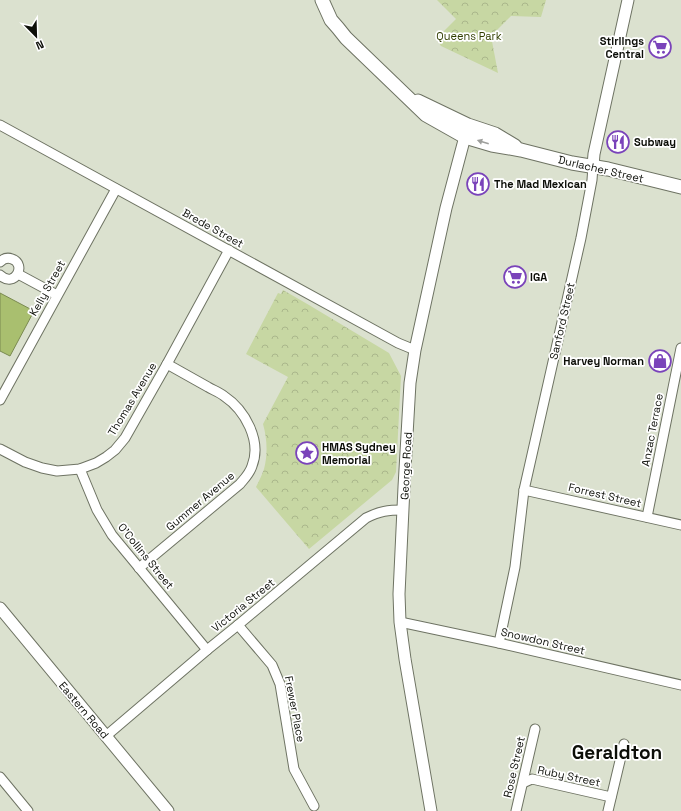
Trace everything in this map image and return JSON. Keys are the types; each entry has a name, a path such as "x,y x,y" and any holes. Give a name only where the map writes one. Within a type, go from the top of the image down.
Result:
{"main road":[{"name":"Durlacher Street","path":"322,1 331,20 343,34 408,96 466,131 495,134 521,150 681,187"}],"street":[{"name":"Sanford Street","path":"499,643 515,567 524,490 581,238 592,180 594,154 628,0"},
{"name":"Brede Street","path":"0,125 398,343 415,350"},
{"name":"George Road","path":"431,811 400,622 399,594 403,510 410,383 415,350 446,208 466,131"},
{"name":"Kelly Street","path":"0,400 116,189"},
{"name":"Thomas Avenue","path":"0,448 25,462 57,471 80,469 96,463 115,450 125,438 229,250"},
{"path":"0,262 6,258 13,259 18,264 19,271 18,274 12,279 5,279 0,275"},
{"path":"18,274 57,295"},
{"name":"Anzac Terrace","path":"647,517 681,348"},
{"name":"Gummer Avenue","path":"138,568 240,484 252,467 255,458 255,447 249,425 236,407 225,396 167,364"},
{"name":"O'Collins Street","path":"80,469 92,499 112,535 207,650"},
{"name":"Forrest Street","path":"524,490 681,525"},
{"name":"Victoria Street","path":"106,736 366,518 388,510 403,510"},
{"name":"Eastern Road","path":"0,608 168,811"},
{"name":"Snowdon Street","path":"400,622 681,685"},
{"name":"Frewer Place","path":"238,625 272,665 280,684 294,768 314,806"},
{"name":"Rose Street","path":"516,811 535,729"},
{"path":"608,811 624,744"},
{"path":"0,777 28,811"},
{"name":"Ruby Street","path":"523,783 532,779 611,797"}],"green space":[{"name":"Queens Park","path":"437,0 546,0 541,17 511,16 491,36 498,73 441,46 436,39 456,19"},
{"path":"283,290 389,353 401,376 396,472 392,480 309,549 256,487 264,469 266,458 266,440 263,424 288,377 246,354 278,293 281,294"}],"shaded area":[{"path":"0,293 34,311 10,356 0,351"}],"place":[{"name":"Stirlings Central","path":"660,47"},
{"name":"Subway","path":"618,142"},
{"name":"The Mad Mexican","path":"478,184"},
{"name":"IGA","path":"515,277"},
{"name":"Harvey Norman","path":"660,361"},
{"name":"HMAS Sydney Memorial","path":"307,453"}],"district":[{"name":"Geraldton","path":"617,752"}]}
